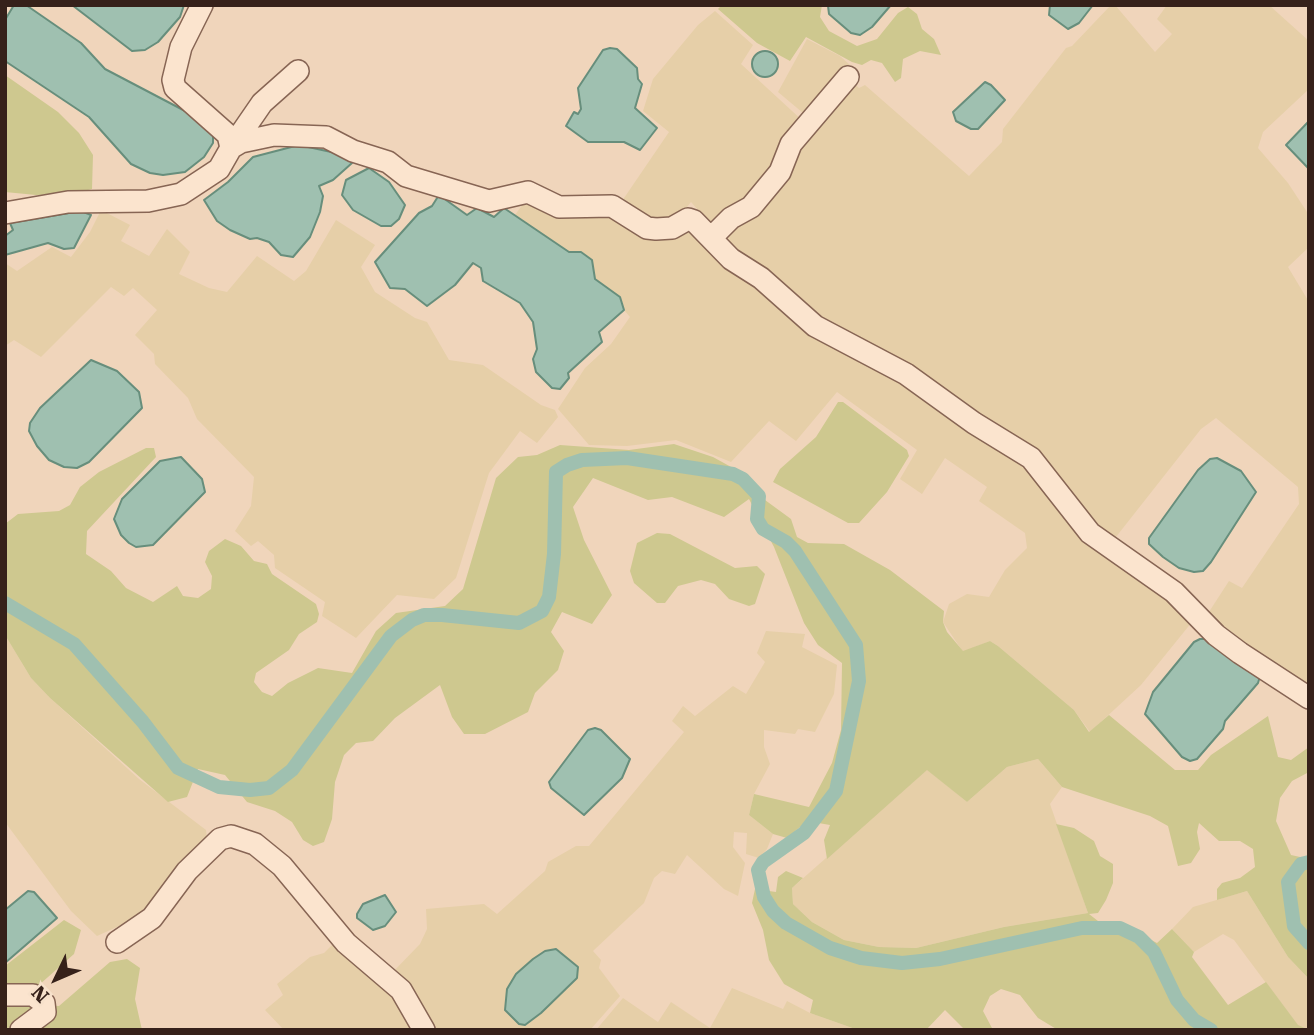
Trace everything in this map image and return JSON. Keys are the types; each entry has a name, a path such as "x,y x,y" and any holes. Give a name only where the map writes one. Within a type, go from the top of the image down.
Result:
{"street":[{"path":"202,5 181,47 173,80 176,88 228,135 231,148"},
{"path":"5,213 68,202 148,201 181,194 219,169 262,103 298,71"},
{"path":"712,237 731,218 751,207 780,172 792,144 848,77"},
{"path":"231,148 241,142 274,135 326,137 353,151 388,162 406,176 489,201 528,191 559,207 612,206 647,228 672,228 688,219 699,223 731,259 761,278 815,327 906,374 974,424 1031,458 1090,533 1174,592 1208,627 1240,653 1309,698"},
{"path":"117,942 152,918 187,871 220,839 231,836 256,844 282,866 346,943 401,990 424,1030"},
{"path":"5,995 33,995 44,1003 45,1012 21,1030"}],"shaded area":[{"path":"14,5 26,5 81,43 105,69 187,112 213,134 213,143 204,157 185,172 163,175 150,173 131,164 89,117 5,61 5,20"},
{"path":"72,5 184,5 180,17 158,42 145,50 132,51"},
{"path":"722,5 822,5 820,17 829,31 857,46 877,39 898,13 908,7 917,14 922,29 934,39 941,55 920,51 903,59 901,78 895,82 882,63 871,60 862,65 852,62 806,37 790,61 757,43 718,9"},
{"path":"891,5 872,27 860,35 851,33 829,14 828,6"},
{"path":"1050,5 1093,5 1079,23 1068,29 1049,15"},
{"path":"1111,5 1115,5 1155,52 1172,34 1157,19 1167,5 1269,5 1309,41 1309,89 1263,132 1258,148 1288,183 1309,215 1309,247 1288,267 1309,302 1309,691 1205,618 1229,581 1242,588 1299,504 1298,487 1216,418 1201,429 1112,542 1093,531 1037,458 858,349 716,237 849,79 859,88 865,85 969,176 1002,142 1003,129 1066,48 1072,46"},
{"path":"715,11 753,45 741,64 804,122 779,163 746,203 731,205 711,225 691,202 682,213 658,224 622,201 669,132 643,111 653,79 698,25"},
{"path":"807,39 840,56 850,65 846,75 809,118 778,92"},
{"path":"617,49 637,68 638,79 642,84 635,108 657,128 640,150 624,142 588,142 566,126 574,112 578,114 581,109 578,88 603,50"},
{"path":"765,51 774,55 778,64 774,73 765,77 756,73 752,64 756,55"},
{"path":"5,75 58,112 79,133 93,155 92,189 73,194 5,192"},
{"path":"985,82 1005,100 978,129 971,129 956,121 953,112"},
{"path":"1309,121 1309,169 1286,145"},
{"path":"299,145 345,155 352,163 333,180 319,186 323,196 320,212 310,237 293,257 281,255 269,242 250,239 230,230 217,221 204,200 228,182 253,157"},
{"path":"369,168 389,182 405,205 399,219 391,226 381,226 353,210 342,195 346,180"},
{"path":"439,195 467,215 477,208 494,217 504,208 569,252 581,252 592,260 595,279 620,297 624,310 599,332 602,342 568,373 569,378 560,389 552,388 536,372 533,359 537,349 533,322 520,303 483,281 481,268 473,263 455,285 427,306 405,289 390,288 375,262 419,213 432,206"},
{"path":"528,197 685,223 1030,462 1192,622 1141,685 1090,732 1074,710 998,646 990,641 963,652 943,622 949,604 967,594 989,597 1005,570 1027,548 1025,533 979,501 987,487 945,458 922,494 900,479 917,450 837,392 796,441 769,421 731,462 676,440 627,446 589,445 558,409 585,368 611,344 630,317 624,310 620,297 595,279 581,252 569,252 515,215"},
{"path":"101,210 130,225 121,241 149,256 167,229 190,252 179,274 209,288 227,292 257,256 294,281 306,271 336,220 375,245 361,267 375,292 415,318 427,322 449,360 483,365 541,405 555,410 558,417 537,443 520,431 489,473 456,578 434,599 397,595 356,638 322,616 325,602 275,568 274,555 258,541 251,546 235,531 251,506 254,477 197,419 188,398 155,364 154,354 135,335 157,310 133,288 124,296 111,287 41,357 14,340 5,346 5,263 17,271 52,247 71,257 90,232"},
{"path":"81,211 91,215 74,248 64,249 48,243 5,255 5,236 13,230 10,223"},
{"path":"91,360 117,371 139,392 142,408 89,462 77,468 64,467 49,460 37,446 29,431 30,423 40,408"},
{"path":"838,402 843,402 907,450 909,456 887,492 859,523 848,523 773,482 780,469 816,437"},
{"path":"674,444 713,457 751,478 765,500 791,519 797,537 808,543 844,544 890,570 944,611 943,622 947,632 963,651 990,641 998,646 1074,710 1089,732 1109,715 1175,770 1198,770 1211,755 1268,716 1278,757 1291,760 1309,747 1309,772 1292,781 1280,798 1276,821 1291,855 1309,859 1309,979 1288,957 1247,891 1217,900 1217,889 1222,883 1240,878 1255,867 1253,849 1240,841 1219,841 1199,823 1197,832 1200,849 1191,863 1178,866 1168,826 1150,816 1062,787 1038,759 1007,767 967,802 927,770 827,859 824,840 830,825 807,821 787,838 773,834 749,815 754,794 809,807 832,763 841,730 842,663 818,645 804,623 774,547 749,499 724,517 672,497 648,500 593,478 573,507 584,540 612,595 592,624 562,612 551,632 564,651 558,670 535,693 528,712 485,734 464,734 452,717 440,685 395,718 373,741 356,743 344,755 335,782 332,819 324,842 313,846 303,840 292,822 275,811 247,802 225,775 198,769 187,797 168,802 50,698 31,678 5,635 5,524 18,514 59,511 70,505 80,487 99,472 146,448 154,448 156,457 87,531 86,554 111,571 126,588 153,602 177,586 183,596 198,598 211,589 212,576 205,562 209,551 225,539 241,546 254,561 267,564 272,574 316,604 319,614 317,622 299,634 289,650 256,673 254,682 262,692 272,696 288,683 318,668 352,673 376,631 396,613 445,606 463,589 496,478 518,457 537,455 560,445 629,450"},
{"path":"181,457 202,479 205,492 153,545 136,547 121,535 114,519 122,499 160,461"},
{"path":"1217,458 1241,471 1256,492 1203,571 1194,572 1179,568 1149,544 1149,538 1198,470 1210,459"},
{"path":"657,533 670,534 735,568 757,566 765,574 755,604 749,606 729,599 715,584 701,580 678,586 665,603 657,603 634,583 630,571 637,543"},
{"path":"766,631 805,634 802,647 837,665 834,694 815,732 798,729 795,734 764,730 764,747 770,764 754,794 749,815 773,834 767,849 759,858 746,854 747,833 734,832 733,847 745,863 738,896 724,889 687,855 675,874 662,871 654,878 644,903 593,951 601,960 599,968 620,996 590,1030 430,1030 389,976 420,944 427,929 426,909 484,904 497,914 545,871 548,862 576,846 589,846 684,732 672,721 683,706 695,716 733,686 746,694 765,662 757,653"},
{"path":"5,635 31,678 50,698 139,779 206,830 207,839 141,916 97,936 71,911 5,822"},
{"path":"1208,639 1260,676 1258,683 1225,721 1223,729 1197,759 1190,761 1182,757 1145,714 1153,692 1194,642"},
{"path":"588,730 601,730 630,759 622,778 584,815 551,788 549,782"},
{"path":"1038,759 1062,787 1050,804 1088,913 1004,927 916,948 879,947 844,940 812,922 793,904 792,888 927,769 967,802 1007,767"},
{"path":"1056,824 1074,828 1094,841 1100,856 1113,864 1113,883 1106,900 1098,913 1089,914 1098,921 1122,925 1157,943 1172,929 1194,952 1192,957 1228,1005 1266,982 1298,1025 1309,1030 1058,1030 1038,1018 1020,995 1001,989 990,996 983,1011 993,1030 965,1030 945,1010 926,1030 858,1030 810,1013 813,1000 784,984 769,960 763,930 752,903 755,889 776,892 778,877 786,871 803,878 792,888 793,904 812,922 844,940 879,947 916,948 1004,927 1088,913"},
{"path":"28,891 34,892 57,918 5,963 5,910"},
{"path":"1247,891 1288,957 1309,979 1309,1030 1298,1026 1234,940 1223,934 1194,952 1172,929 1193,907"},
{"path":"385,895 396,912 385,926 373,930 357,918 357,914 363,904"},
{"path":"64,920 81,930 74,954 39,985 37,1005 59,1006 110,962 127,959 140,968 135,999 142,1030 44,1030 20,1021 5,1030 5,966"},
{"path":"336,941 381,982 419,1030 284,1030 265,1010 283,995 277,984 310,957 324,953"},
{"path":"556,949 578,967 577,978 541,1013 525,1025 519,1024 505,1010 507,989 516,974 533,959 545,951"},
{"path":"732,988 783,1009 787,1001 810,1013 858,1030 596,1030 623,998 658,1022 671,1002 710,1028"}],"waterway":[{"path":"5,603 74,644 143,722 178,768 219,787 250,790 269,788 292,770 391,636 412,620 424,615 442,615 519,623 542,611 549,597 554,554 556,472 582,460 627,458 733,474 743,479 759,496 757,519 763,529 786,542 795,551 856,645 859,681 836,791 804,833 763,862 758,870 764,897 773,911 786,923 830,948 861,958 902,963 940,959 1082,928 1120,928 1139,937 1154,952 1177,1000 1194,1020 1211,1030"},
{"path":"1309,862 1301,864 1288,882 1294,926 1309,943"}]}
